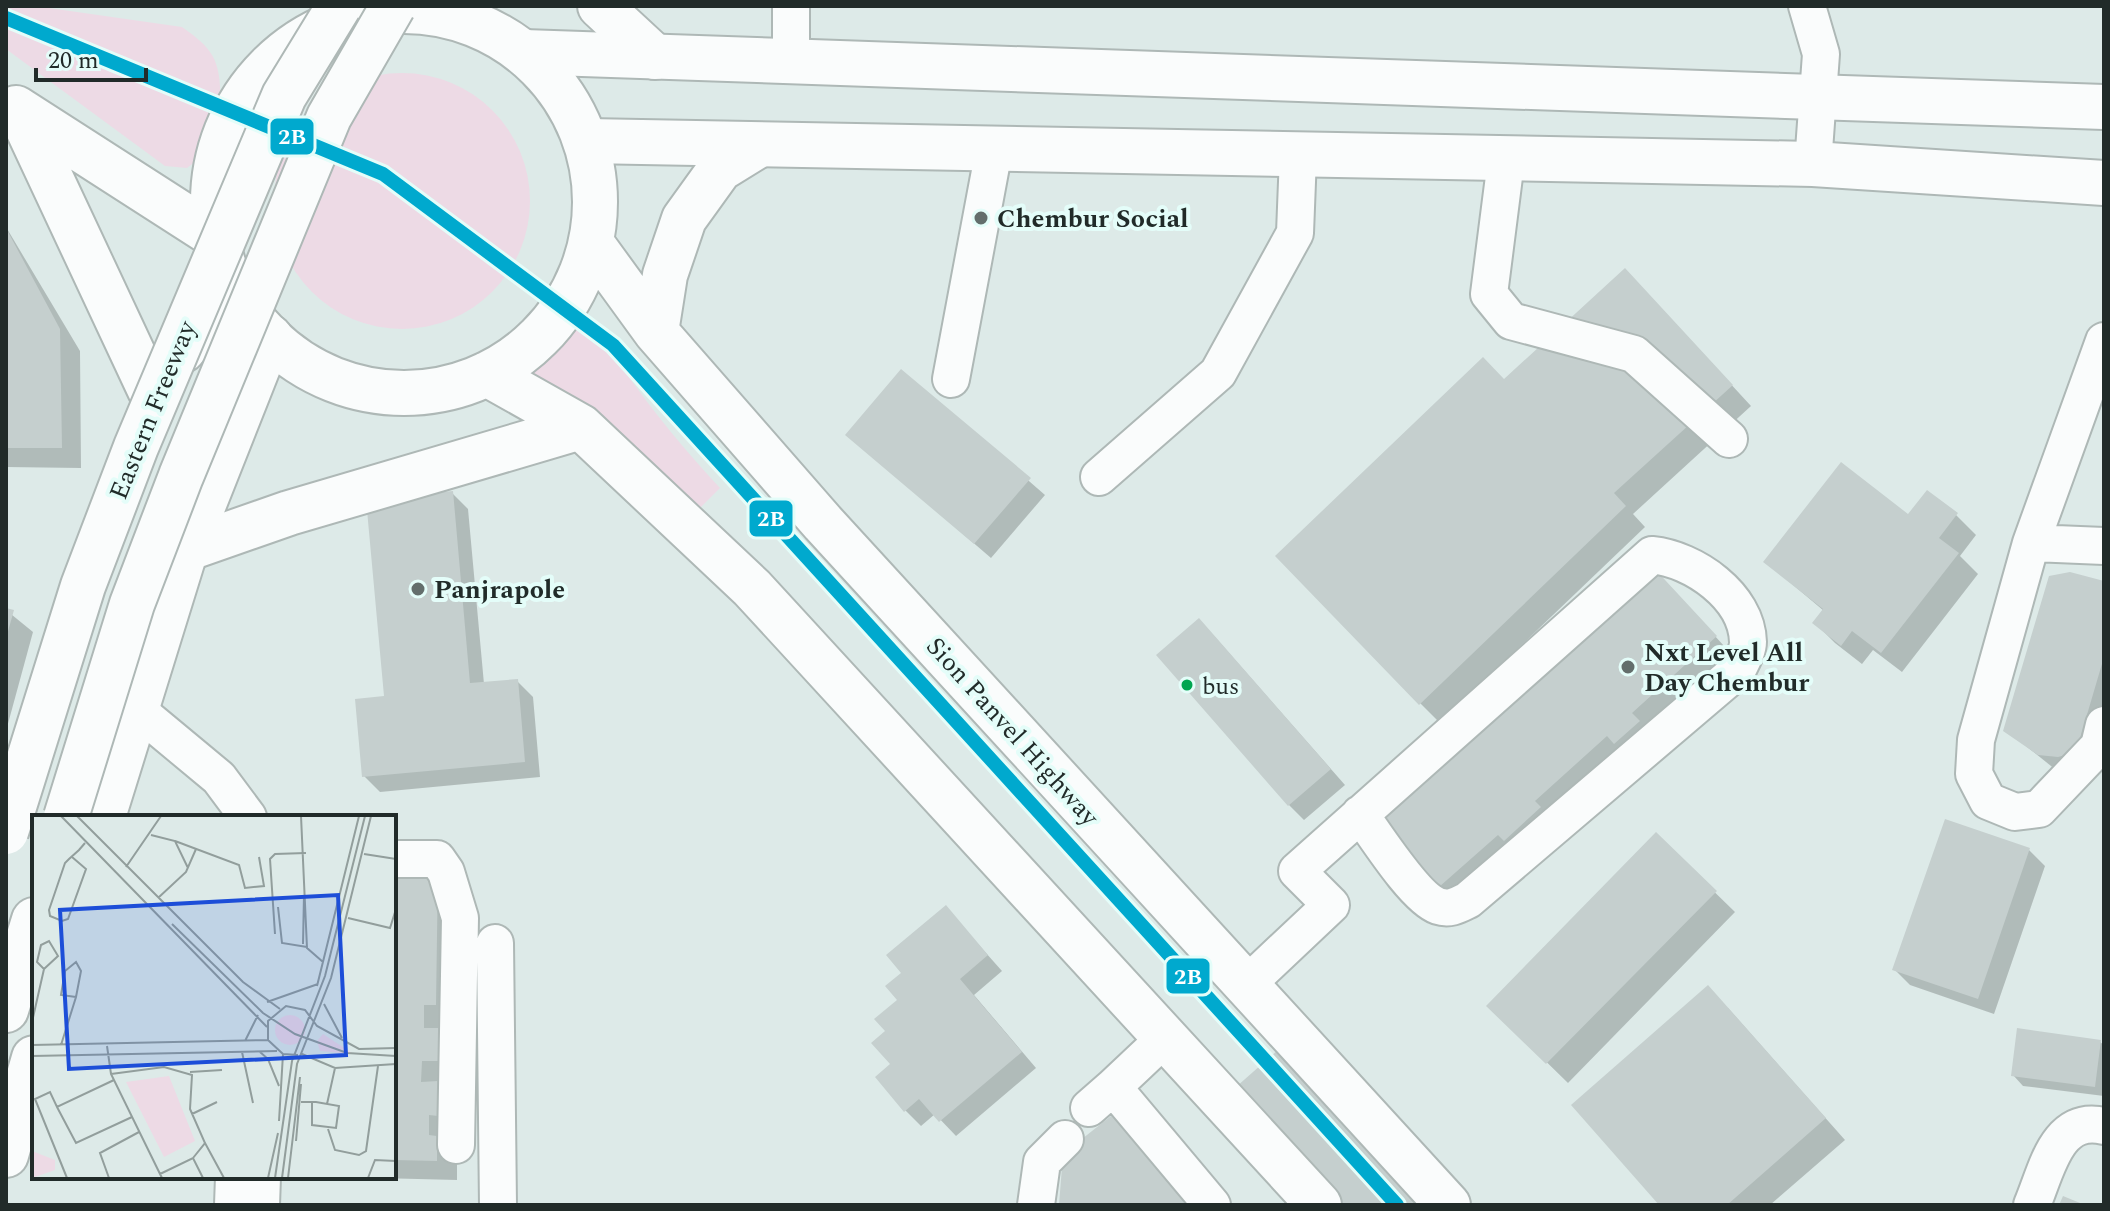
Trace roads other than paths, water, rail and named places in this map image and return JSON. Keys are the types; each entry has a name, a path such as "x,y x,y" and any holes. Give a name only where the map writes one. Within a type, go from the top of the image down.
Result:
{"main road":[{"name":"Eastern Freeway","path":"67,815 132,604 181,476 329,117 393,6"},
{"path":"600,6 655,57"},
{"name":"Eastern Freeway","path":"6,832 83,586 136,447 284,96 336,12"},
{"path":"336,12 433,12 482,16 524,52 563,92 587,141 597,192 592,244 578,285 555,322 524,352 487,374 438,390 386,392 336,380 291,356 230,293 209,232 226,130 252,86 288,50 336,12"},
{"path":"524,52 2104,107"},
{"path":"13,106 209,232"},
{"path":"13,106 150,390"},
{"path":"587,141 1506,161 1813,164 2104,183"},
{"path":"656,332 665,275 684,219 720,169 759,145"},
{"name":"Sion Panvel Highway","path":"592,244 656,332 823,523 1448,1205"},
{"path":"6,791 111,468 150,390 230,293"},
{"path":"104,815 186,549 270,337"},
{"path":"487,374 581,427 752,588 1319,1205"},
{"path":"186,549 289,513 581,427"},
{"path":"6,811 32,821"},
{"path":"6,1010 32,926"},
{"path":"6,1155 32,1065"}],"street":[{"path":"791,6 791,60"},
{"path":"1807,6 1821,54 1813,164"},
{"path":"951,379 994,150"},
{"path":"1099,477 1218,373 1295,233 1298,156"},
{"path":"1506,161 1489,294 1511,321 1634,354 1729,439"},
{"path":"2104,341 2031,543 1976,740 1974,774 1988,801 2015,812 2039,809 2099,746 2104,725"},
{"path":"2031,543 2104,546"},
{"path":"1246,985 1331,905 1297,871 1360,814 1652,555 1682,560 1698,570 1726,595 1744,621 1748,645 1737,671 1468,900 1454,908 1436,905 1418,889 1360,814"},
{"path":"136,709 219,778 247,815"},
{"path":"396,859 437,859 446,872 460,918 456,1145"},
{"path":"495,943 498,1205"},
{"path":"1165,1038 1101,1098 1212,1205"},
{"path":"2032,1205 2060,1139 2069,1129 2084,1123 2104,1126"},
{"path":"1036,1205 1042,1162 1065,1139"},
{"path":"233,1205 234,1179"},
{"path":"261,1205 262,1179"}],"place":[{"name":"Chembur Social","path":"981,218"},
{"name":"Panjrapole","path":"418,589"},
{"name":"Nxt Level All Day Chembur","path":"1628,667"},
{"name":"bus","path":"1187,685"}]}
